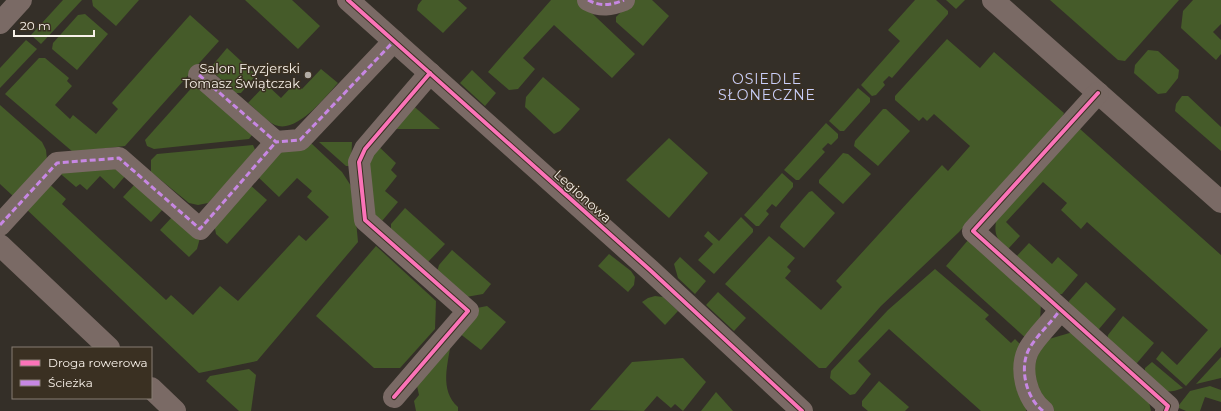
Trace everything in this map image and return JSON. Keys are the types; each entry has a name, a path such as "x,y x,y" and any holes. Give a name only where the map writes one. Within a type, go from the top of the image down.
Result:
{"street":[{"path":"0,23 22,0"},
{"name":"Legionowa","path":"348,0 650,270 802,411"},
{"path":"588,0 596,4 612,5 624,0"},
{"path":"993,0 1221,202"},
{"path":"0,225 57,163 120,158 200,229 276,142 300,140 394,41"},
{"path":"394,397 468,311 365,220 359,162 365,149 430,73"},
{"path":"199,75 276,142"},
{"path":"1098,93 973,231 1168,406 1166,411"},
{"path":"0,245 108,347"},
{"path":"1042,411 1037,407 1027,390 1024,366 1029,349 1060,310"},
{"path":"152,389 175,411"}],"green space":[{"path":"63,0 82,0 41,44 31,35"},
{"path":"92,0 139,0 116,26 93,6"},
{"path":"245,0 292,0 320,26 298,49"},
{"path":"422,0 458,0 467,8 443,33 417,10 418,5"},
{"path":"551,0 578,0 635,54 612,78 554,25 523,58 535,69 518,89 509,90 488,72"},
{"path":"633,0 652,0 669,16 643,46 616,22 616,17"},
{"path":"915,0 936,0 948,11 948,14 892,78 889,76 883,82 885,85 876,95 872,96 861,85 900,41 888,30"},
{"path":"946,0 965,0 956,9"},
{"path":"1050,0 1179,0 1125,61 1118,60"},
{"path":"1193,0 1221,0 1221,24 1213,32 1221,40 1221,54 1216,60 1181,28 1183,11"},
{"path":"85,14 108,34 77,70 52,49 53,43 78,15"},
{"path":"190,15 219,41 125,146 73,152 5,94 39,58 45,58 69,78 67,81 72,86 55,105 70,119 73,115 96,134 118,109 112,103"},
{"path":"947,39 980,68 994,52 1064,113 1062,118 959,232 881,306 826,368 819,368 725,284 769,236 795,258 787,267 791,271 785,278 821,310 842,287 836,281 942,165 948,171 970,146 934,114 927,121 923,117 919,121 895,100 895,96"},
{"path":"26,40 37,49 0,88 0,68"},
{"path":"227,48 256,75 241,93 236,93 213,72 212,66"},
{"path":"1148,50 1158,51 1179,70 1178,78 1166,93 1158,94 1134,73 1135,65"},
{"path":"321,69 338,83 310,113 292,124 283,126 275,125 268,121 248,103 266,84 281,98 295,83 302,89"},
{"path":"472,70 496,93 485,106 460,83"},
{"path":"543,77 580,109 560,131 554,134 525,107 526,97"},
{"path":"196,83 252,135 249,139 154,149 147,146 145,140"},
{"path":"858,88 870,98 870,102 844,131 840,131 829,121"},
{"path":"1182,96 1188,96 1221,127 1221,151 1175,111 1176,104"},
{"path":"410,103 440,129 395,129"},
{"path":"0,105 42,142 46,150 47,160 13,196 0,184"},
{"path":"883,109 886,109 910,131 878,166 854,146 855,141"},
{"path":"826,123 838,134 838,138 831,145 828,143 822,149 825,152 799,180 796,180 784,170"},
{"path":"1074,129 1080,129 1221,255 1221,347 1186,386 1156,359 1162,351 1177,365 1208,330 1087,222 1081,229 1061,210 1067,203 1043,182 1006,222 1020,236 1008,249 1003,245 996,234 995,226 997,215"},
{"path":"669,138 708,173 669,218 626,180"},
{"path":"299,142 312,144 342,172 353,189 358,242 257,361 199,373 23,206 46,181 66,199 62,204 166,300 171,295 193,315 220,286 238,301 299,235 306,241 329,217 307,197 312,191 297,178 279,197 257,176 288,145"},
{"path":"319,142 352,142 351,166 346,166"},
{"path":"375,143 396,163 391,170 397,176 385,191 398,202 382,221 370,212 366,163"},
{"path":"253,145 256,152 208,203 198,205 189,203 151,172 151,160 157,154"},
{"path":"843,153 848,154 871,174 843,204 819,183 819,180"},
{"path":"114,160 126,175 114,189 100,176 87,190 80,184 76,187 56,170"},
{"path":"782,173 793,183 793,187 776,207 772,204 766,211 769,214 759,226 756,226 744,215"},
{"path":"136,183 165,207 151,222 123,197"},
{"path":"249,184 267,200 227,244 216,234 214,223"},
{"path":"812,191 835,213 804,248 780,227 809,192"},
{"path":"405,208 445,244 428,262 391,229 391,224"},
{"path":"173,216 200,238 197,249 189,257 160,230"},
{"path":"741,217 753,229 753,232 714,274 698,260 713,244 704,236 708,231 719,241"},
{"path":"969,239 1041,303 1040,321 1029,341 946,266"},
{"path":"1029,243 1052,264 1058,257 1078,275 1062,294 1054,294 1015,258"},
{"path":"376,246 436,301 435,329 400,368 374,368 316,316"},
{"path":"452,250 491,284 483,294 466,297 437,272 439,265"},
{"path":"609,254 631,271 635,277 634,285 628,292 598,266"},
{"path":"680,257 706,281 695,294 678,278 674,264"},
{"path":"935,269 989,315 985,319 1011,343 1015,339 1022,346 1028,403 1026,411 981,411 889,329 858,361 871,374 855,394 850,395 830,378 831,371 888,310"},
{"path":"1086,282 1116,309 1099,329 1091,329 1068,308 1069,301"},
{"path":"718,292 746,318 734,331 706,305"},
{"path":"655,296 663,297 678,311 665,325 642,302"},
{"path":"487,306 506,322 481,350 459,333 477,308"},
{"path":"1123,316 1154,343 1137,363 1131,363 1107,342 1108,335"},
{"path":"1073,332 1148,398 1151,411 1053,411 1042,401 1033,372 1039,350 1049,339"},
{"path":"451,342 446,376 448,393 458,407 458,411 416,411 414,401 419,395 415,377"},
{"path":"1221,357 1221,378 1196,384"},
{"path":"683,358 706,382 683,411 675,404 671,408 657,396 644,411 590,410 632,362"},
{"path":"1152,362 1183,388 1166,391 1154,385 1145,376 1145,368"},
{"path":"249,369 256,375 251,411 239,411 206,381 210,376"},
{"path":"879,381 909,407 905,411 868,411 862,406 862,401"},
{"path":"1210,386 1221,390 1221,402 1205,397 1200,411 1186,411 1179,408 1179,405 1190,391"},
{"path":"716,392 733,411 701,411"}],"marked path":[{"path":"588,0 597,4 615,3 624,0"},
{"path":"199,75 276,142 300,140 394,41"},
{"path":"0,225 57,163 119,158 200,229 276,142"},
{"path":"1043,411 1028,391 1025,374 1026,357 1032,344 1060,310"}],"cycle path":[{"path":"348,0 650,270 802,411"},
{"path":"394,397 468,311 365,220 359,162 365,149 430,73"},
{"path":"1098,93 973,231 1168,406 1166,411"}],"place":[{"name":"Salon Fryzjerski Tomasz Świątczak","path":"308,75"}],"district":[{"name":"OSIEDLE SŁONECZNE","path":"767,88"}]}
